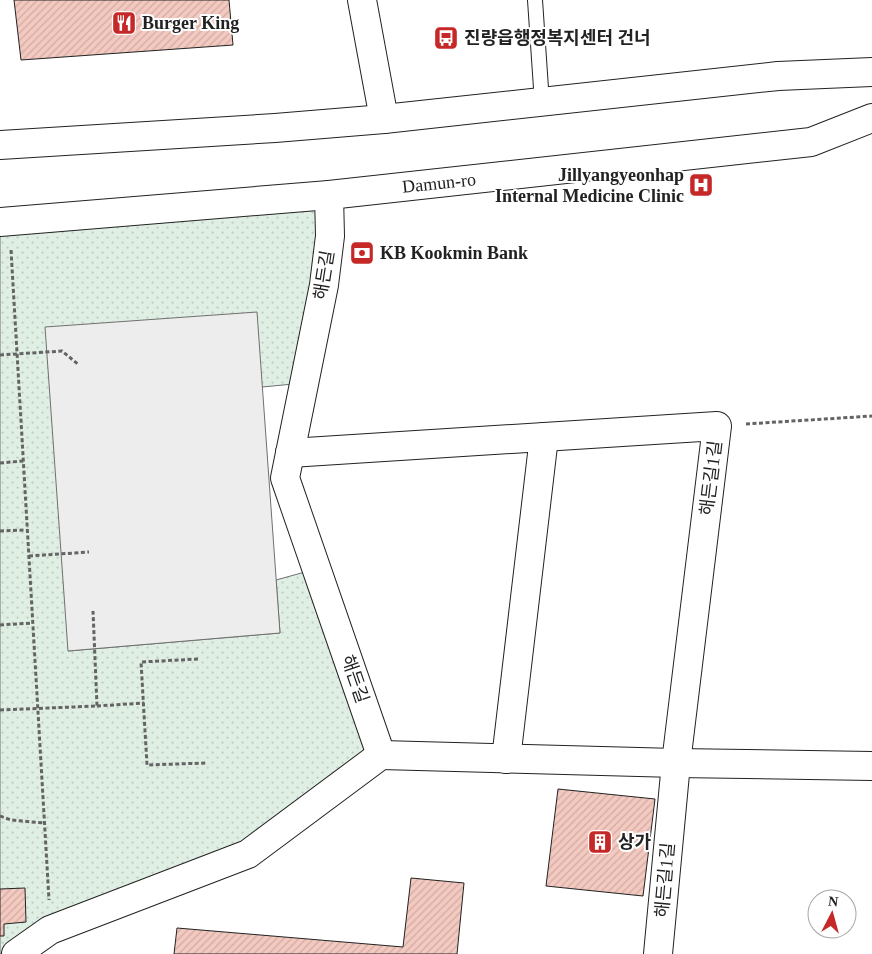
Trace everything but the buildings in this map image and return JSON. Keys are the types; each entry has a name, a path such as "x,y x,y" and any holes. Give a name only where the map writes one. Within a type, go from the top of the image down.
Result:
{"street":[{"path":"362,0 384,119"},
{"path":"0,145 275,128 384,119 778,76 872,72"},
{"name":"Damun-ro","path":"5,222 330,196 811,142 872,118"},
{"name":"해든길","path":"330,196 330,236 324,285 285,478 381,755"},
{"name":"해든길1길","path":"290,453 718,426 676,763 658,954"},
{"path":"506,759 544,437"},
{"path":"16,954 50,930 248,854 381,755 872,766"}],"lane":[{"path":"535,0 542,103"}],"path":[{"path":"5,222 17,354 50,930"},
{"path":"0,355 62,351 79,365"},
{"path":"718,426 872,416"},
{"path":"0,463 23,461"},
{"path":"0,531 26,530"},
{"path":"29,556 89,552"},
{"path":"93,611 98,706"},
{"path":"0,625 32,623"},
{"path":"198,659 142,662 147,765 206,763"},
{"path":"0,710 144,703"},
{"path":"0,816 11,820 44,823"}],"green space":[{"path":"329,195 304,383 262,387 68,651 280,633 276,580 316,569 381,755 248,854 16,954 0,954 0,222"}],"shaded area":[{"path":"257,312 280,633 68,651 45,327"}],"place":[{"name":"Burger King","path":"124,23"},
{"name":"진량읍행정복지센터 건너","path":"446,38"},
{"name":"Jillyangyeonhap Internal Medicine Clinic","path":"701,185"},
{"name":"KB Kookmin Bank","path":"362,253"},
{"name":"상가","path":"600,842"}]}
